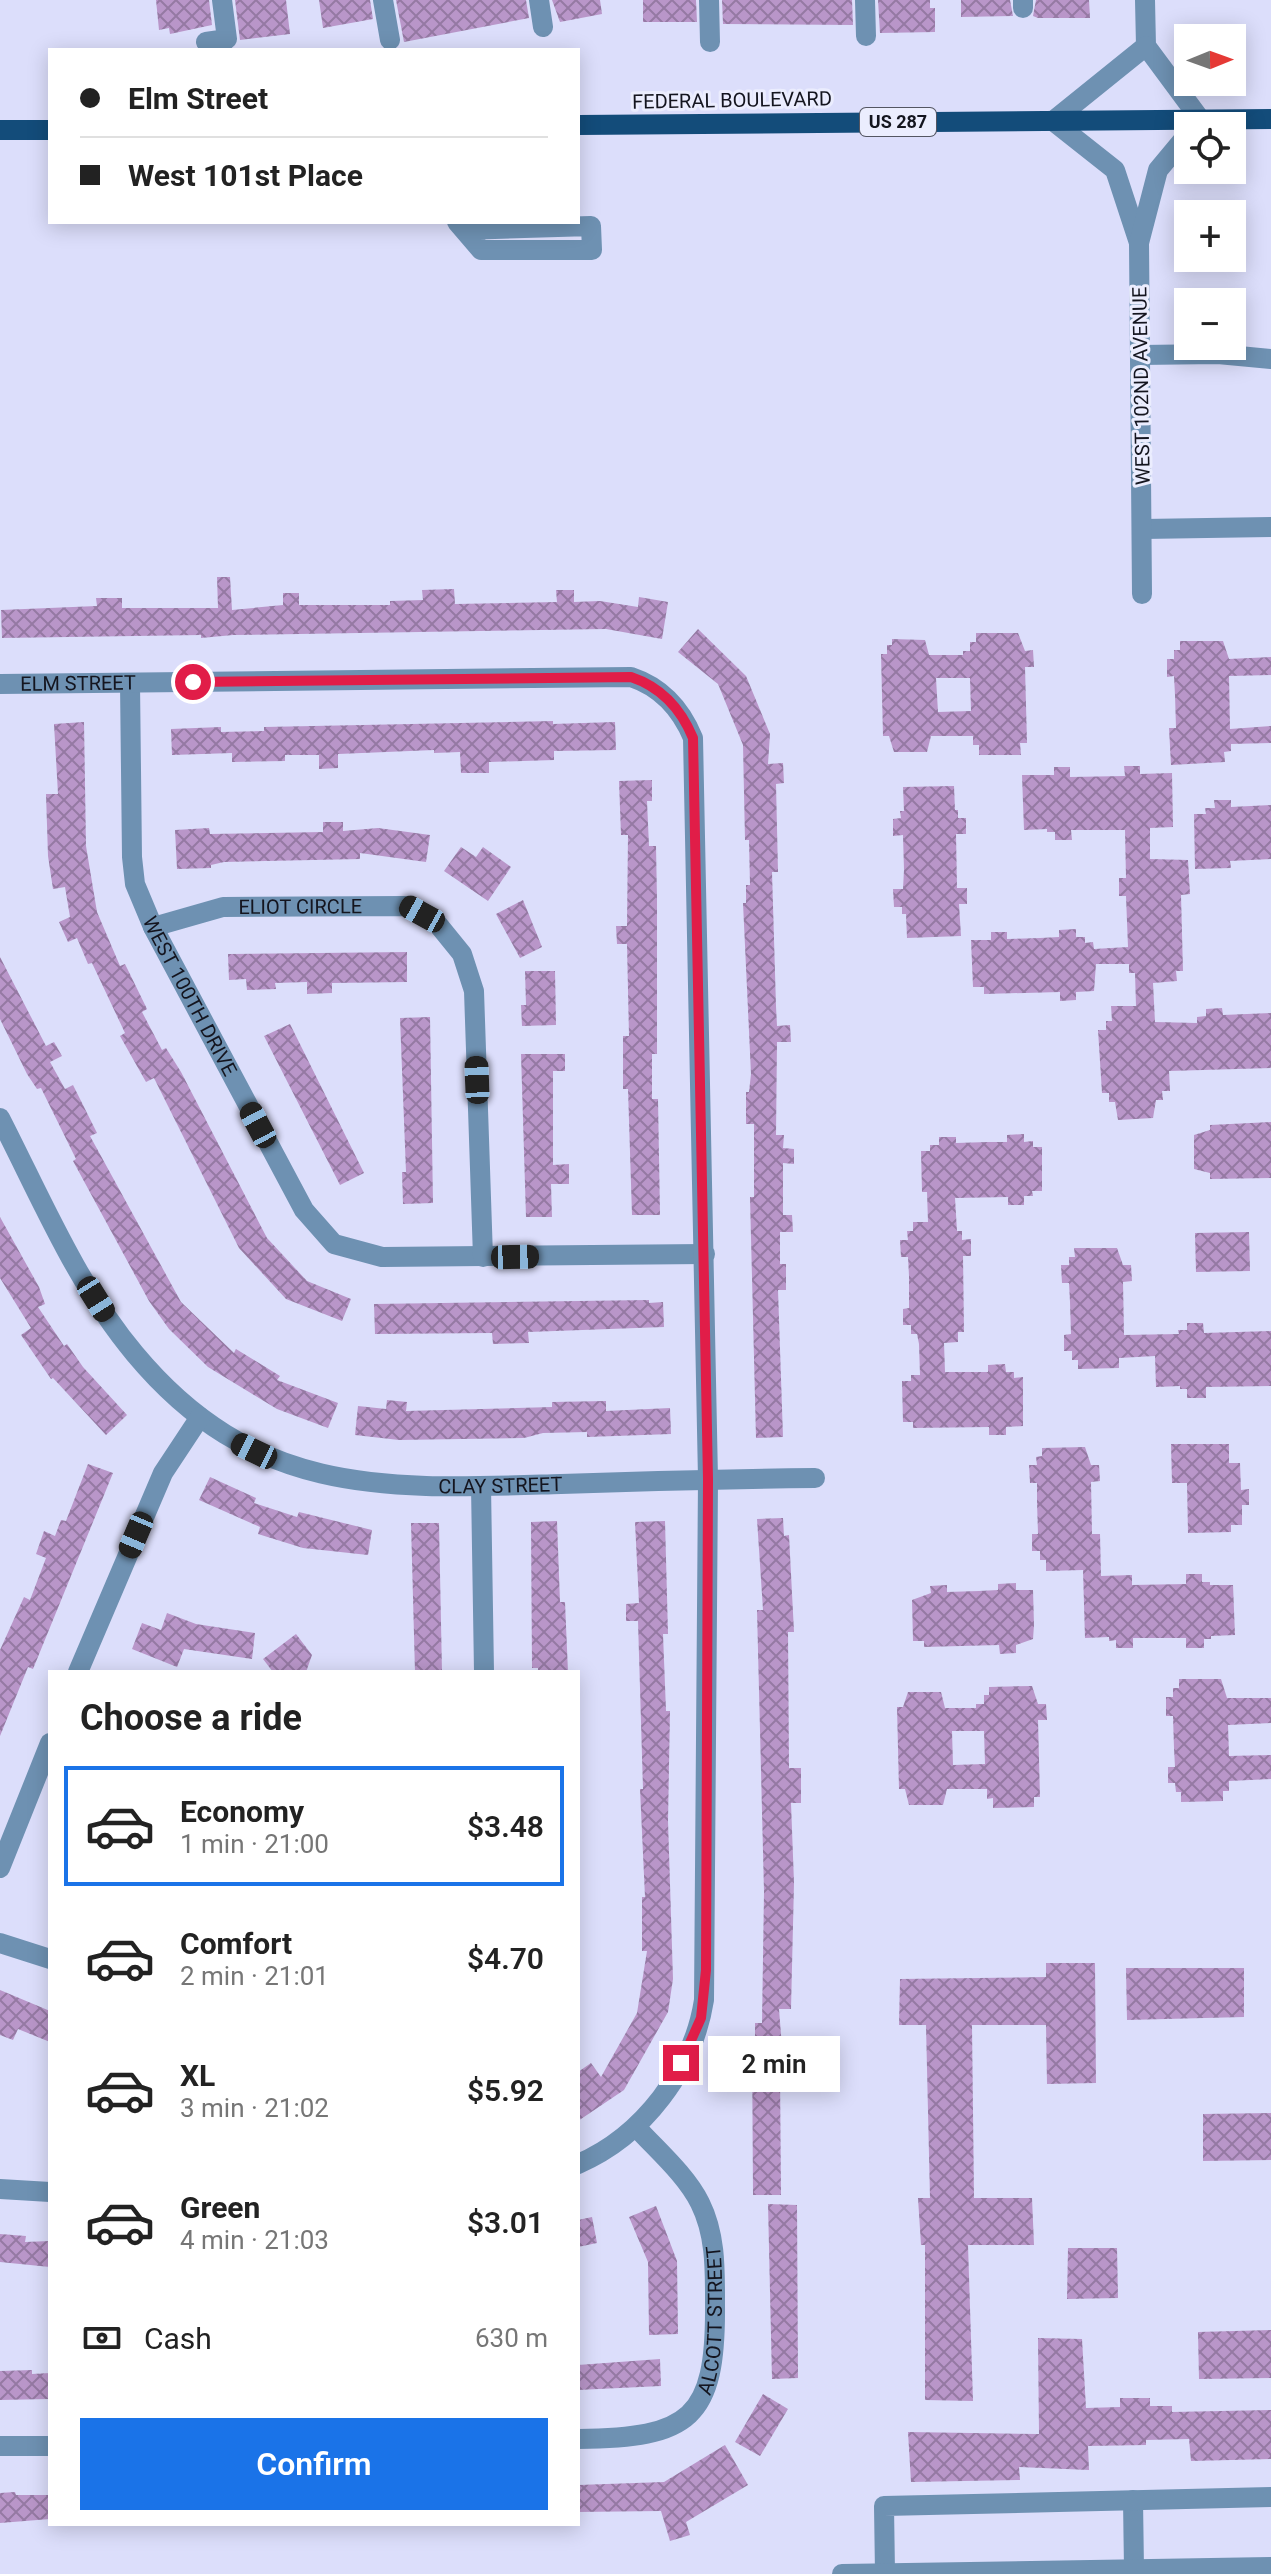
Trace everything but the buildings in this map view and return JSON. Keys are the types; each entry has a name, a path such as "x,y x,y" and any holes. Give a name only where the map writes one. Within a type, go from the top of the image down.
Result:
{"main road":[{"name":"FEDERAL BOULEVARD","path":"1246,121 1271,119"},
{"name":"FEDERAL BOULEVARD","path":"580,125 1053,121 1174,125"},
{"path":"0,130 48,130"}],"street":[{"path":"206,42 227,39 222,0"},
{"path":"383,0 390,40"},
{"path":"539,0 543,27"},
{"path":"709,0 710,42"},
{"path":"865,0 866,36"},
{"path":"1145,0 1146,46 1186,112"},
{"path":"1053,121 1146,46"},
{"name":"WEST 102ND AVENUE","path":"1053,121 1115,170 1139,243"},
{"name":"WEST 102ND AVENUE","path":"1142,594 1139,243 1158,170 1174,150"},
{"path":"461,226 591,226 592,250 481,250 461,226"},
{"path":"1140,355 1218,354 1271,359"},
{"path":"1143,529 1271,527"},
{"name":"ELM STREET","path":"0,684 601,675 646,682 661,691 690,730 696,758 705,1254"},
{"name":"WEST 100TH DRIVE","path":"130,683 135,884 153,927 304,1210 319,1230 334,1244 382,1257 705,1254"},
{"name":"ELIOT CIRCLE","path":"153,927 223,907 407,906 436,922 462,954 474,991 483,1257"},
{"name":"CLAY STREET","path":"0,1118 83,1278 136,1356 200,1417 227,1438 254,1451 332,1479 401,1485 815,1478"},
{"path":"580,2163 637,2128 674,2078 701,2018 704,2000 708,1479 705,1254"},
{"path":"79,1670 163,1473 200,1417"},
{"path":"481,1486 484,1670"},
{"path":"0,1868 48,1748"},
{"path":"0,1943 48,1958"},
{"name":"ALCOTT STREET","path":"580,2439 633,2438 666,2429 701,2400 713,2369 715,2261 705,2214 683,2180 637,2128"},
{"path":"0,2189 48,2192"},
{"path":"0,2446 48,2446"},
{"path":"885,2573 884,2506 1271,2497"},
{"path":"1133,2500 1134,2569"},
{"path":"842,2574 1271,2567"}],"route":[{"path":"193,682 631,677 661,691 686,721 693,738 696,758 708,1479 706,1970 701,2018 681,2063"}]}
